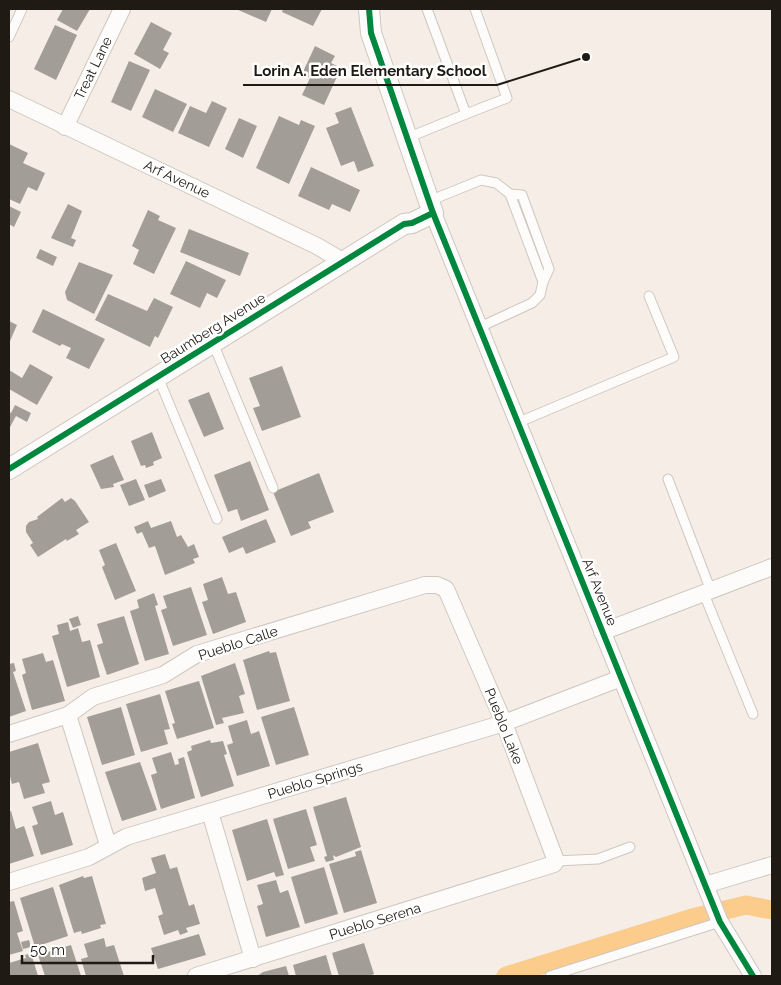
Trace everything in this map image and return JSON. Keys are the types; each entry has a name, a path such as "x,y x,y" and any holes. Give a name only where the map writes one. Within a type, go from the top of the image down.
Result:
{"street":[{"name":"Treat Lane","path":"65,127 122,9"},
{"path":"370,9 371,33 431,207"},
{"name":"Arf Avenue","path":"9,99 317,246 344,262"},
{"name":"Arf Avenue","path":"431,207 704,885 720,922 753,976"},
{"name":"Baumberg Avenue","path":"9,469 404,224 412,223 431,207"},
{"path":"602,632 772,567"},
{"name":"Pueblo Calle","path":"9,734 68,715 93,697 163,675 197,654 425,585 437,584 446,589"},
{"name":"Pueblo Lake","path":"446,589 504,723 555,863"},
{"name":"Pueblo Springs","path":"9,882 89,857 108,845 126,837 504,723 621,678"},
{"path":"68,715 108,845"},
{"path":"210,812 254,959"},
{"name":"Pueblo Serena","path":"196,976 555,863"},
{"path":"704,885 772,865"}],"lane":[{"path":"9,37 22,9"},
{"path":"427,9 466,114"},
{"path":"407,138 507,98 475,9"},
{"path":"431,207 481,180 496,183 510,194 543,282 540,296 532,303 480,327"},
{"path":"519,422 674,357 649,296"},
{"path":"213,343 273,488"},
{"path":"158,376 217,519"},
{"path":"668,479 707,592 753,714"},
{"path":"555,863 598,859 630,847"},
{"path":"550,976 720,922"}],"building":[{"path":"63,9 90,9 77,31 57,20"},
{"path":"236,9 272,9 266,22"},
{"path":"283,9 322,9 313,26 282,12"},
{"path":"151,22 172,33 163,50 169,53 160,69 134,54"},
{"path":"55,25 77,35 56,80 34,69"},
{"path":"315,46 335,56 331,63 341,68 324,105 302,95 310,78 302,74"},
{"path":"129,61 150,70 131,111 111,102"},
{"path":"155,89 187,104 173,132 142,117"},
{"path":"212,101 227,108 209,147 178,133 190,106 206,113"},
{"path":"351,107 374,166 358,172 354,161 341,166 326,128 339,123 335,113"},
{"path":"279,116 299,125 301,120 315,126 289,184 256,168"},
{"path":"239,118 257,126 243,158 225,149"},
{"path":"9,144 28,153 23,163 45,173 37,191 28,187 20,204 9,199"},
{"path":"311,167 360,190 350,212 332,204 329,210 298,196"},
{"path":"68,204 82,211 71,238 76,240 73,247 51,238"},
{"path":"9,206 21,212 14,227 9,224"},
{"path":"148,210 160,216 158,220 176,228 154,274 133,264 139,250 132,246"},
{"path":"189,229 249,253 240,276 180,252"},
{"path":"40,249 57,257 53,266 36,258"},
{"path":"186,261 226,280 217,298 207,293 200,308 170,294"},
{"path":"79,262 113,275 94,314 67,300 65,292"},
{"path":"108,294 147,311 154,298 173,307 158,338 155,336 150,347 95,320"},
{"path":"43,309 105,339 89,369 66,358 71,348 62,344 60,346 32,332"},
{"path":"9,321 17,325 10,341 9,340"},
{"path":"30,364 53,377 37,405 9,389 9,370 22,378"},
{"path":"282,366 301,417 262,431 253,408 260,406 249,378"},
{"path":"209,392 224,429 204,437 188,400"},
{"path":"15,405 31,413 27,422 16,416 9,429 9,412 11,413"},
{"path":"152,432 162,458 153,462 154,465 146,468 145,465 141,466 131,441"},
{"path":"113,455 124,480 113,484 114,487 101,489 90,465"},
{"path":"250,461 269,510 241,521 237,509 228,512 214,475"},
{"path":"319,473 334,512 308,522 311,528 291,536 273,492"},
{"path":"136,479 145,500 129,506 120,485"},
{"path":"161,479 166,491 149,498 144,485"},
{"path":"62,498 65,502 71,498 75,501 89,522 76,530 79,534 67,541 66,539 38,557 30,545 33,543 26,532 26,526 29,522 38,519 37,517"},
{"path":"266,519 276,542 246,554 243,547 229,553 222,537"},
{"path":"148,521 151,528 171,521 177,537 181,535 188,547 194,544 199,557 193,559 195,563 165,575 155,546 149,548 142,532 137,534 134,527"},
{"path":"116,543 136,591 115,600 102,567 105,565 99,550"},
{"path":"222,577 228,594 236,592 246,622 213,634 202,602 208,600 203,584"},
{"path":"191,587 207,635 173,646 161,610 167,608 163,596"},
{"path":"154,593 158,605 155,606 169,654 145,661 130,611 139,608 137,600"},
{"path":"78,616 81,625 73,628 69,619"},
{"path":"124,616 139,664 107,675 97,645 103,643 97,624"},
{"path":"68,622 70,631 78,628 82,642 90,640 100,677 67,687 52,636 59,634 57,625"},
{"path":"269,651 270,653 276,652 290,701 257,710 243,660"},
{"path":"43,653 46,662 53,660 65,701 32,710 22,675 26,673 22,659"},
{"path":"14,663 16,671 13,672 26,711 9,717 9,664"},
{"path":"235,663 245,694 239,696 244,713 222,718 224,723 216,725 201,676"},
{"path":"199,681 214,728 177,739 172,724 175,723 165,691"},
{"path":"160,694 170,729 164,730 168,744 141,752 126,704"},
{"path":"121,707 135,755 102,765 87,717"},
{"path":"294,707 309,755 276,765 261,717"},
{"path":"247,720 251,734 259,731 270,766 237,776 227,745 233,743 228,726"},
{"path":"210,740 211,743 223,741 227,754 224,755 234,786 201,797 187,752 192,750 191,746"},
{"path":"38,743 50,782 42,784 45,793 24,799 19,782 12,784 9,773 9,752"},
{"path":"171,752 175,765 179,764 178,759 184,757 195,798 161,809 151,775 157,773 152,758"},
{"path":"140,762 157,810 122,821 105,772"},
{"path":"346,797 361,847 336,857 333,855 334,860 326,862 324,857 327,856 313,807"},
{"path":"51,801 55,815 63,812 73,845 41,855 32,826 38,824 32,807"},
{"path":"306,809 317,845 310,847 315,861 288,869 273,819"},
{"path":"11,811 16,829 24,826 34,856 9,864 9,812"},
{"path":"267,819 284,875 276,877 274,872 247,881 232,830"},
{"path":"361,850 377,903 344,913 329,864 356,856 355,852"},
{"path":"165,854 170,869 177,867 189,906 194,904 200,924 186,928 188,932 180,935 178,930 164,935 158,916 163,914 155,888 145,891 142,878 156,873 151,858"},
{"path":"324,867 338,914 305,924 291,877"},
{"path":"83,876 84,878 92,876 106,924 100,925 101,928 82,934 81,931 74,933 59,885"},
{"path":"276,880 280,893 288,890 300,927 266,937 257,906 263,904 257,885"},
{"path":"53,887 68,936 35,947 20,898"},
{"path":"14,901 23,931 17,933 23,951 9,955 9,902"},
{"path":"199,934 206,955 158,969 151,948"},
{"path":"104,938 106,947 114,945 124,976 86,976 81,959 88,957 84,944"},
{"path":"29,940 31,947 23,949 21,942"},
{"path":"364,943 374,974 369,976 339,976 332,953"},
{"path":"71,945 81,976 45,976 38,955"},
{"path":"31,953 38,976 9,976 9,963 26,958 25,955"},
{"path":"326,955 332,976 296,976 293,965"},
{"path":"286,966 289,976 257,976 263,972"}],"waterway":[{"path":"506,976 692,918 746,905 772,910"}],"cycle path":[{"path":"369,9 371,33 433,213 720,922 753,976"},
{"path":"9,469 404,224 412,223 433,213"}],"place":[{"name":"Lorin A. Eden Elementary School","path":"586,57"}]}
